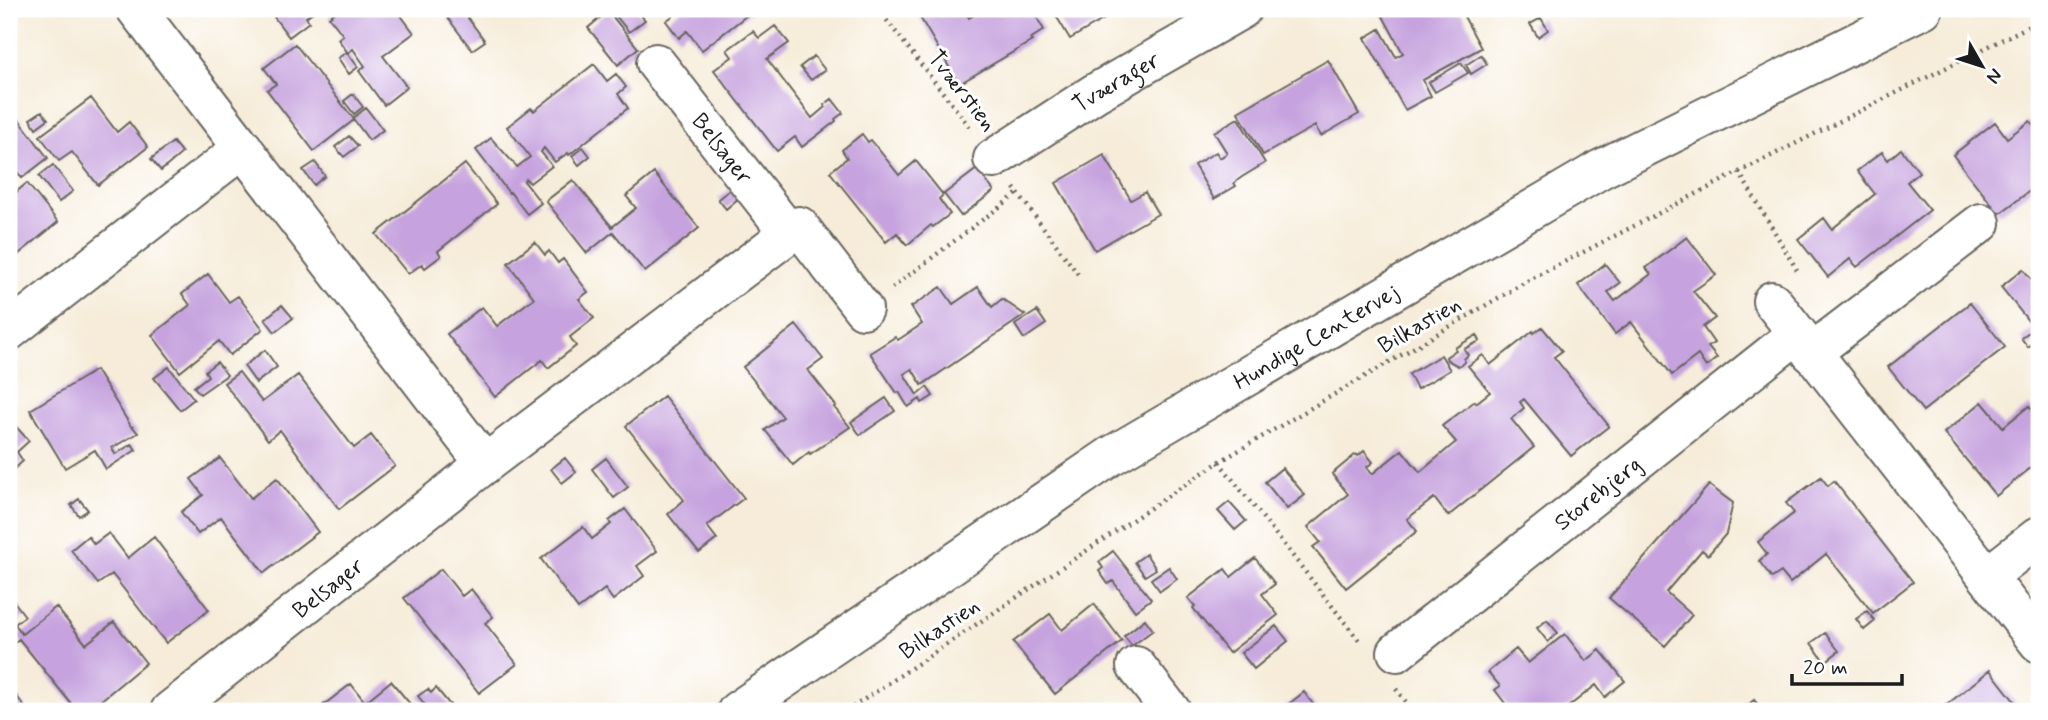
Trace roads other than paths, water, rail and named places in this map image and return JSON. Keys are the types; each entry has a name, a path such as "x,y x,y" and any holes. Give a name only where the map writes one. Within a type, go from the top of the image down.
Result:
{"street":[{"name":"Tværager","path":"993,159 1095,93 1242,9"},
{"name":"Hundige Centervej","path":"737,711 1111,456 1601,169 1923,9"},
{"path":"138,10 485,464"},
{"name":"Belsager","path":"656,63 789,233"},
{"path":"9,331 243,148"},
{"name":"Storebjerg","path":"1384,660 1804,344 1981,223"},
{"name":"Belsager","path":"170,711 485,464 799,226 863,309"},
{"path":"1772,301 2039,643"},
{"path":"1988,576 2039,536"},
{"path":"1136,666 1171,711"}]}
